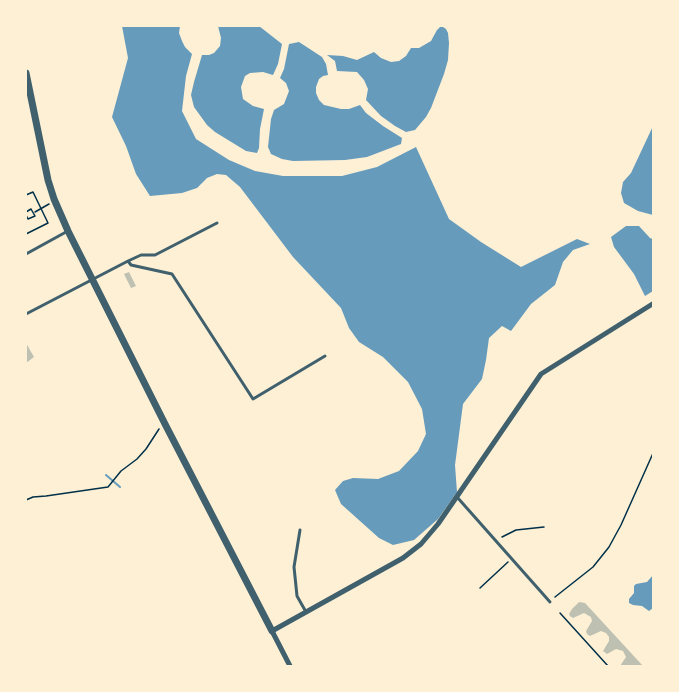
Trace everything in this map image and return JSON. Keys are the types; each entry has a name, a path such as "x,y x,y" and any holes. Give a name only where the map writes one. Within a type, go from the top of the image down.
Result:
{"street":[{"path":"26,74 48,180 68,231 290,666"},
{"path":"272,631 403,558 421,544 438,524 541,374 654,303"}],"lane":[{"path":"26,314 128,261 141,255 155,255 217,223"},
{"path":"26,254 68,231"},
{"path":"128,261 131,265 172,274 253,399 326,356"},
{"path":"457,497 550,602"},
{"path":"300,530 294,567 297,596 306,612"}],"path":[{"path":"26,195 33,192 48,223 26,234"},
{"path":"33,212 35,216 28,219 26,213 50,204"},
{"path":"26,500 33,497 108,487 121,471 146,449 158,430"},
{"path":"550,602 593,567 609,547 654,451"},
{"path":"495,540 516,530 544,527"},
{"path":"480,588 512,559"},
{"path":"560,613 608,666"}],"water":[{"path":"122,26 180,26 179,33 182,41 192,54 186,76 182,111 196,139 229,160 255,171 283,176 342,176 377,167 416,147 449,219 521,267 577,239 590,244 573,250 563,262 555,285 531,304 511,331 502,326 489,338 482,379 463,404 455,465 457,492 438,519 414,540 393,545 379,538 341,504 335,490 343,481 353,478 378,479 399,471 418,451 426,434 422,409 408,382 383,357 359,342 349,328 341,308 293,257 240,187 226,175 217,174 207,178 197,188 182,193 150,196 136,174 112,117 128,58"},
{"path":"218,26 259,26 282,44 273,75 263,72 250,73 245,76 241,87 243,99 253,106 264,109 257,153 246,151 215,132 194,107 191,95 202,55 214,53 220,46"},
{"path":"440,27 446,29 448,33 448,60 431,108 415,130 406,132 381,116 366,100 368,89 357,72 337,71 335,61 327,55 357,60 374,52 391,62 399,61 411,48 419,48 431,41"},
{"path":"299,42 322,57 326,64 328,75 319,79 316,87 319,100 324,105 349,109 360,105 366,113 402,138 401,144 367,157 345,160 293,161 271,154 268,147 271,119 274,110 284,104 289,91 286,83 280,78 289,44"},
{"path":"653,126 653,215 638,211 624,203 621,193 623,182 631,173"},
{"path":"626,226 639,226 653,239 653,291 645,296 634,274 614,247 611,237"},
{"path":"653,575 653,608 649,611 642,606 629,603 634,593 634,586 647,582"}],"building":[{"path":"129,272 136,286 131,288 124,274"},
{"path":"26,343 34,357 26,363"},
{"path":"579,602 585,603 643,666 620,666 626,657 623,651 616,649 607,654 603,651 609,641 606,633 601,631 590,636 586,631 592,621 591,617 584,613 573,618 569,614"}],"waterway":[{"path":"106,475 120,487"}]}
